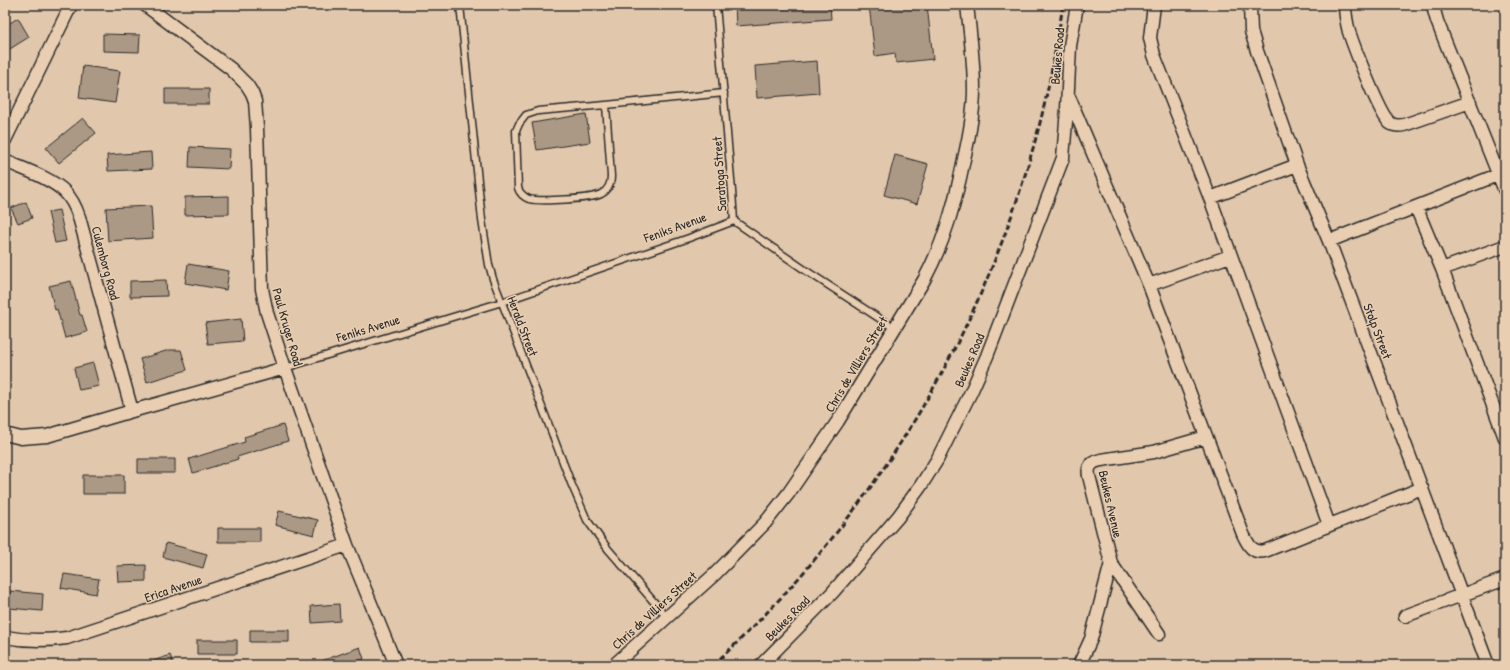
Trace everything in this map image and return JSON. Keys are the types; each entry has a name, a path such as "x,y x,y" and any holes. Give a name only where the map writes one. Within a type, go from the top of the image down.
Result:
{"street":[{"path":"5,140 71,5"},
{"name":"Paul Kruger Road","path":"145,5 241,78 252,93 255,101 257,128 262,289 267,314 347,545 396,665"},
{"name":"Chris de Villiers Street","path":"614,665 715,574 765,523 788,494 838,421 936,257 948,225 956,197 972,116 974,91 968,5"},
{"name":"Beukes Road","path":"761,665 832,593 898,517 920,488 947,442 971,392 987,356 1063,158 1070,46 1077,5"},
{"path":"1154,5 1150,29 1151,44 1210,198 1230,256 1330,525"},
{"name":"Stolp Street","path":"1250,5 1251,31 1297,165 1330,241 1488,665"},
{"path":"1346,5 1347,24 1354,46 1382,111 1389,122 1397,126 1404,125 1470,102"},
{"path":"1434,5 1435,16 1470,102 1502,173 1505,191"},
{"path":"1067,93 1149,285 1243,534 1249,546 1256,551 1265,551 1422,488"},
{"name":"Culemborg Road","path":"5,161 57,186 66,192 75,206 132,411"},
{"path":"1210,198 1297,165"},
{"path":"1330,241 1502,173"},
{"path":"1416,206 1442,269 1505,438"},
{"path":"1442,269 1505,246"},
{"path":"1149,285 1230,256"},
{"name":"Feniks Avenue","path":"5,434 21,438 47,436 285,368"},
{"name":"Beukes Avenue","path":"1079,665 1091,639 1111,563 1088,476 1088,468 1094,462 1101,460 1154,452 1206,437"},
{"name":"Erica Avenue","path":"5,637 31,640 67,638 347,545"},
{"path":"1111,563 1159,634"},
{"path":"1404,616 1505,579"}],"lane":[{"name":"Herald Street","path":"460,5 474,152 485,245 493,279 571,483 587,520 608,549 667,618"},
{"name":"Saratoga Street","path":"716,5 734,221 805,270 894,328"},
{"path":"606,105 610,176 610,185 608,188 601,194 576,198 532,199 523,196 518,188 516,131 522,119 526,115 538,111 724,93"},
{"name":"Feniks Avenue","path":"285,368 502,302 689,238 734,221"}],"building":[{"path":"735,5 830,5 831,19 736,26"},
{"path":"869,5 927,5 933,59 896,63 895,53 875,56"},
{"path":"18,18 29,37 5,52 5,26"},
{"path":"103,34 140,35 139,52 103,51"},
{"path":"817,61 819,93 757,98 755,66"},
{"path":"83,66 120,71 115,103 79,98"},
{"path":"165,89 209,89 209,104 165,104"},
{"path":"586,114 590,142 537,150 532,123"},
{"path":"83,118 96,133 59,163 46,148"},
{"path":"190,147 230,149 229,169 189,167"},
{"path":"151,152 152,169 108,171 107,155"},
{"path":"895,155 928,164 917,204 884,195"},
{"path":"229,196 229,214 185,215 185,197"},
{"path":"26,202 32,218 18,223 11,208"},
{"path":"151,206 153,238 108,241 106,208"},
{"path":"59,210 66,241 55,243 48,212"},
{"path":"188,264 229,271 226,290 185,283"},
{"path":"166,280 167,296 130,297 130,281"},
{"path":"71,281 80,315 82,315 87,332 65,338 57,309 55,310 49,286"},
{"path":"241,319 243,341 208,344 205,323"},
{"path":"169,350 181,350 187,370 147,382 140,359"},
{"path":"93,363 99,386 79,390 74,368"},
{"path":"283,425 288,441 193,473 189,459 245,442 244,437"},
{"path":"138,459 175,459 175,473 138,473"},
{"path":"83,475 124,475 124,494 83,494"},
{"path":"279,511 318,520 314,535 275,525"},
{"path":"218,528 260,528 260,542 218,542"},
{"path":"166,543 207,554 203,568 163,557"},
{"path":"146,565 146,581 118,582 117,566"},
{"path":"64,574 99,579 96,594 61,588"},
{"path":"10,591 43,594 42,611 9,608"},
{"path":"339,604 340,621 312,623 311,606"},
{"path":"250,630 289,630 289,642 250,642"},
{"path":"197,640 237,640 237,654 197,654"},
{"path":"360,647 364,659 346,665 313,665 313,664"},
{"path":"170,655 174,665 145,665 145,664"}],"railway":[{"path":"713,665 767,612 818,555 865,495 907,432 945,366 979,298 1007,227 1031,155 1050,80 1063,5"}]}
